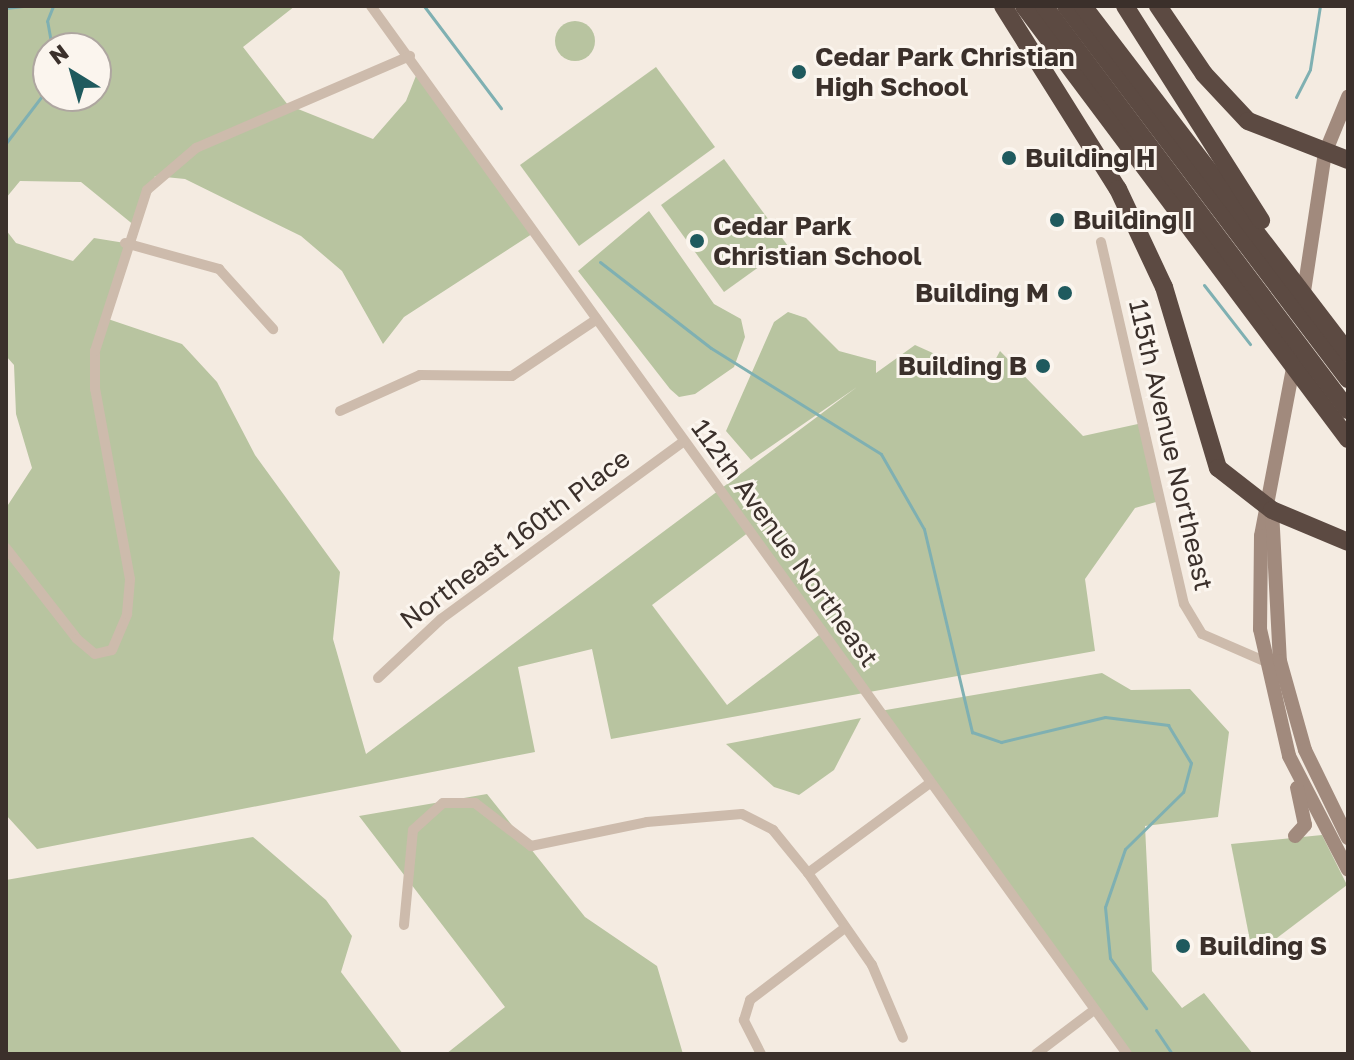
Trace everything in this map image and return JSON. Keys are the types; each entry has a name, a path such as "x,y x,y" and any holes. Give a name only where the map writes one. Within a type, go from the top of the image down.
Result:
{"highway":[{"path":"1003,6 1118,189 1164,287 1210,455 1272,510 1348,542"},
{"path":"1024,6 1348,439"},
{"path":"1044,6 1348,410"},
{"path":"1066,6 1348,379"},
{"path":"1083,6 1348,353"},
{"path":"1125,6 1348,353"},
{"path":"1158,6 1233,110 1269,135 1348,160"}],"main road":[{"path":"1348,97 1325,153 1272,510 1280,661 1305,750 1348,839"},
{"path":"1272,510 1261,536 1257,594 1264,661 1305,825 1295,836"},
{"path":"1289,756 1348,839"},
{"path":"1289,756 1348,870"}],"street":[{"name":"112th Avenue Northeast","path":"371,6 1127,1054"},
{"path":"6,548 77,639 95,654 112,650 127,614 130,579 95,389 95,351 125,243 147,190 196,148 410,56"},
{"name":"115th Avenue Northeast","path":"1101,242 1184,604 1202,634 1264,661"},
{"path":"125,243 219,269 273,329"},
{"path":"340,411 420,375 512,376 597,319"},
{"name":"Northeast 160th Place","path":"378,678 441,619 684,441"},
{"path":"808,873 930,783"},
{"path":"404,925 413,830 443,803 459,800 475,803 531,846 742,814 773,830 808,873 872,965 903,1038"},
{"path":"761,1054 744,1020 750,1000 845,928"},
{"path":"1036,1054 1094,1010"}],"green space":[{"path":"6,6 295,6 243,47 288,105 373,139 406,101 419,68 535,232 404,317 383,344 342,271 301,236 185,179 155,176 135,226 81,182 20,181 6,198"},
{"path":"575,21 589,27 595,41 589,55 575,61 561,55 555,41 561,27"},
{"path":"656,67 715,147 579,246 520,165"},
{"path":"724,159 788,246 724,292 661,205"},
{"path":"649,211 714,304 741,319 745,337 734,367 695,394 679,397 670,389 578,271"},
{"path":"6,230 16,243 73,261 94,238 125,243 108,319 182,344 217,382 255,455 340,572 333,639 366,754 857,387 751,460 726,431 774,322 788,312 806,318 839,351 876,361 876,373 915,345 986,377 1000,351 1083,436 1147,422 1163,500 1135,508 1085,579 1095,651 611,739 592,649 518,667 535,752 37,849 6,815 6,508 32,468 16,414 14,365 6,356","holes":["749,532 823,632 727,705 652,605"]},
{"path":"1102,673 1131,690 1190,689 1229,732 1218,817 1145,826 1152,971 1182,1008 1204,993 1253,1054 1127,1054 880,711"},
{"path":"861,718 834,770 799,795 774,787 726,744"},
{"path":"487,794 585,917 657,966 683,1054 446,1054 505,1007 359,816"},
{"path":"1322,835 1347,885 1253,956 1231,844"},
{"path":"253,837 326,900 352,936 341,972 403,1054 6,1054 6,880"}],"waterway":[{"path":"6,8 23,6"},
{"path":"49,32 47,21 53,6"},
{"path":"424,6 501,108"},
{"path":"1296,97 1310,69 1320,6"},
{"path":"6,143 32,109"},
{"path":"600,262 711,348 881,454 924,529 972,732 1001,742 1105,717 1168,725 1191,763 1183,792 1125,849 1105,907 1110,958 1146,1008"},
{"path":"1204,285 1250,344"},
{"path":"1156,1030 1172,1054"}],"place":[{"name":"Cedar Park Christian High School","path":"799,72"},
{"name":"Building H","path":"1009,158"},
{"name":"Building I","path":"1057,220"},
{"name":"Cedar Park Christian School","path":"697,241"},
{"name":"Building M","path":"1065,293"},
{"name":"Building B","path":"1043,366"},
{"name":"Building S","path":"1183,946"}]}
